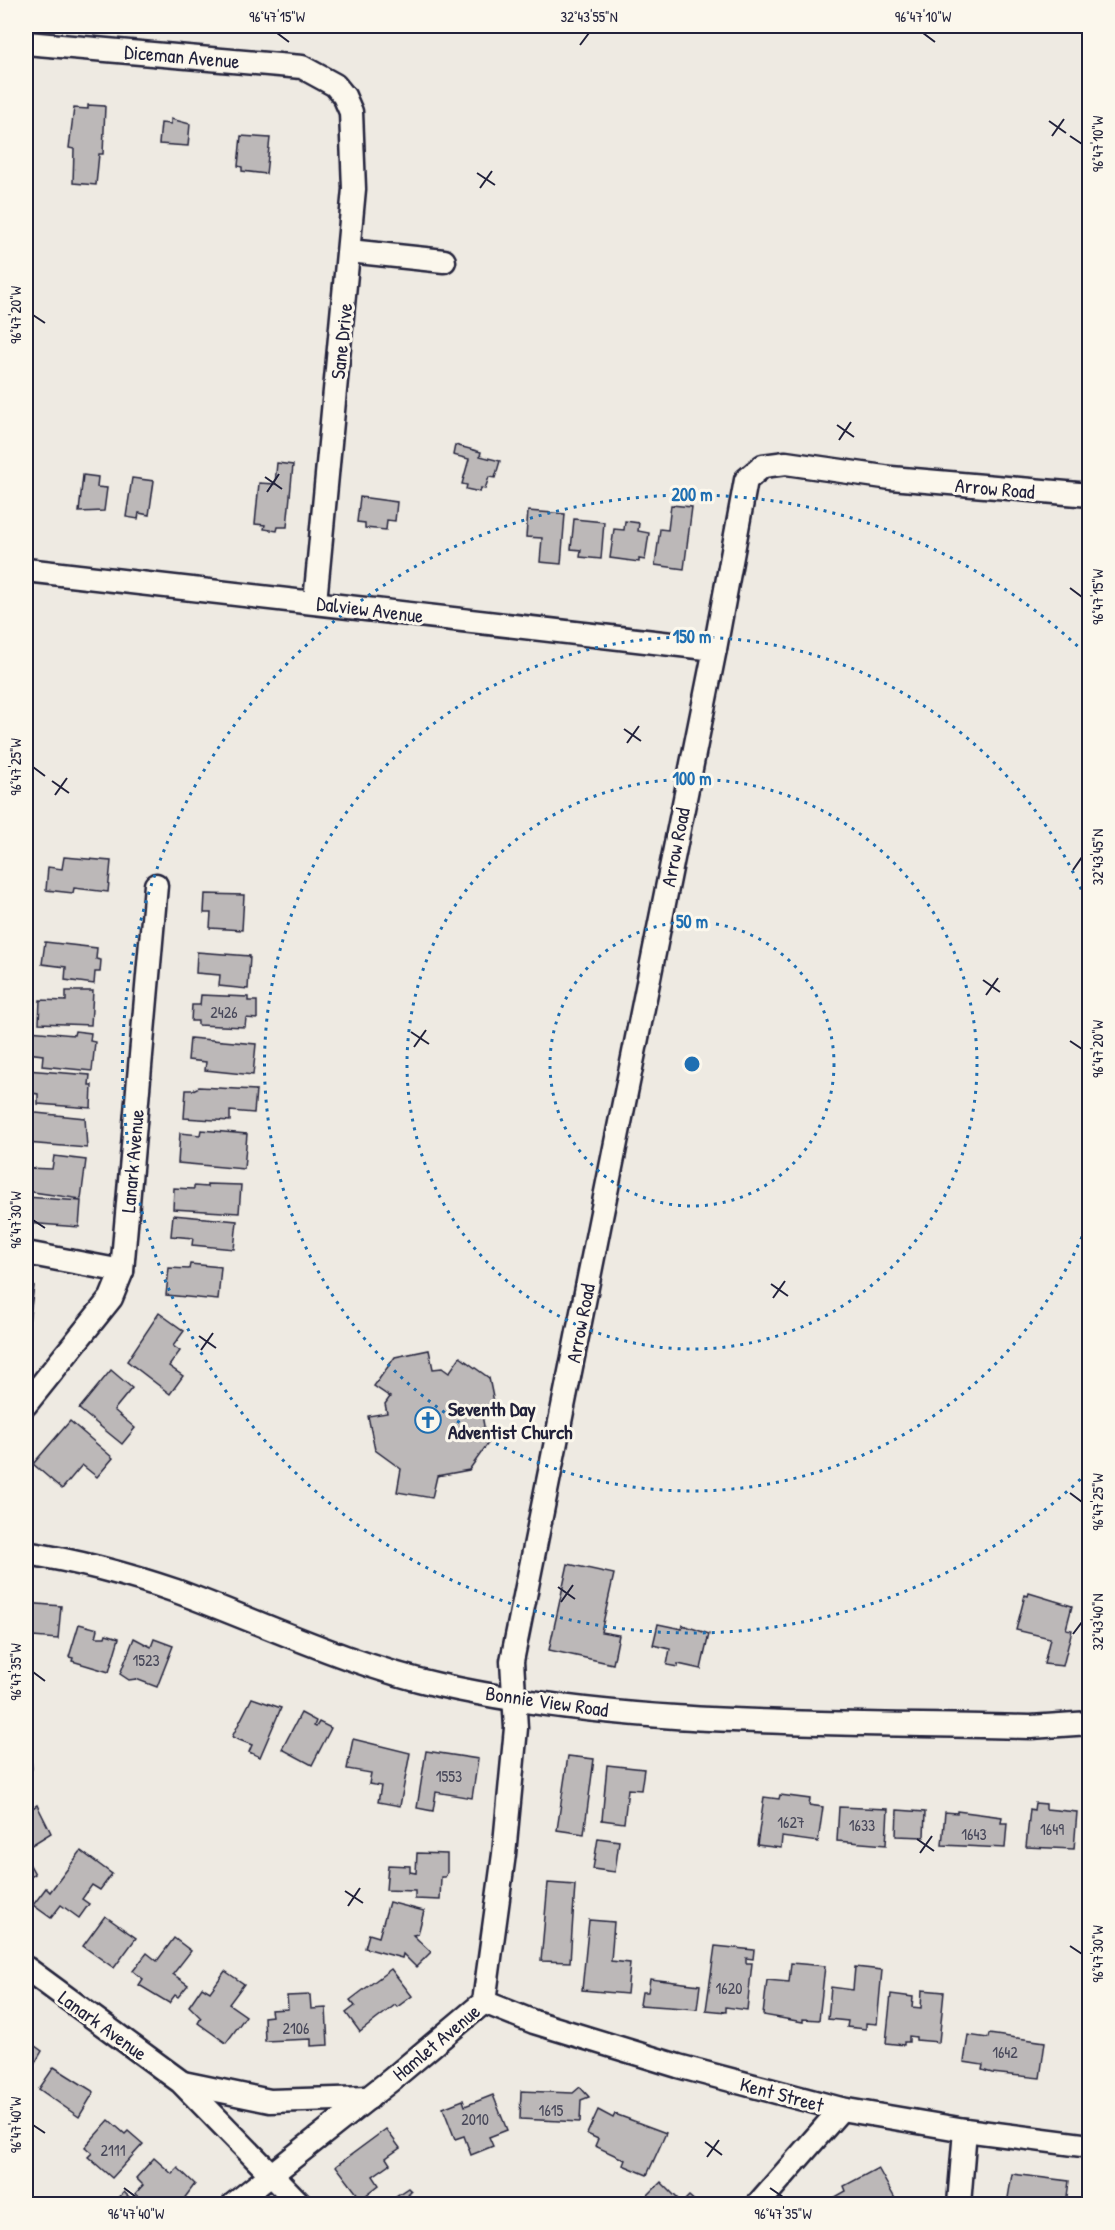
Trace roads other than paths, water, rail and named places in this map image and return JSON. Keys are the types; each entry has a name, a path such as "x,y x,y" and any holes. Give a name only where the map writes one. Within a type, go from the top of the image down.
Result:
{"street":[{"name":"Diceman Avenue","path":"26,43 302,67 335,85"},
{"name":"Sane Drive","path":"315,602 350,251 354,189 351,112 344,96 335,85"},
{"path":"350,251 444,261"},
{"name":"Arrow Road","path":"516,1699 512,1661 715,649 741,496 746,480 763,466 786,463 891,478 1089,495"},
{"name":"Dalview Avenue","path":"26,570 715,649"},
{"name":"Lanark Avenue","path":"26,1404 111,1298 122,1271 156,885"},
{"path":"26,1253 122,1271"},
{"name":"Bonnie View Road","path":"26,1553 117,1572 176,1591 253,1623 390,1671 438,1685 516,1699 664,1716 1031,1727 1089,1723"},
{"name":"Hamlet Avenue","path":"234,2205 369,2098 484,2002 504,1854 516,1728 516,1699"},
{"name":"Lanark Avenue","path":"26,1968 181,2082 300,2205"},
{"name":"Kent Street","path":"484,2002 534,2022 678,2066 841,2109 965,2130 1089,2146"},
{"name":"Lanark Avenue","path":"181,2082 212,2091 270,2101 369,2098"},
{"path":"758,2205 841,2109"},
{"path":"959,2205 965,2130"}],"place":[{"name":"Seventh Day Adventist Church","path":"428,1420"}]}
